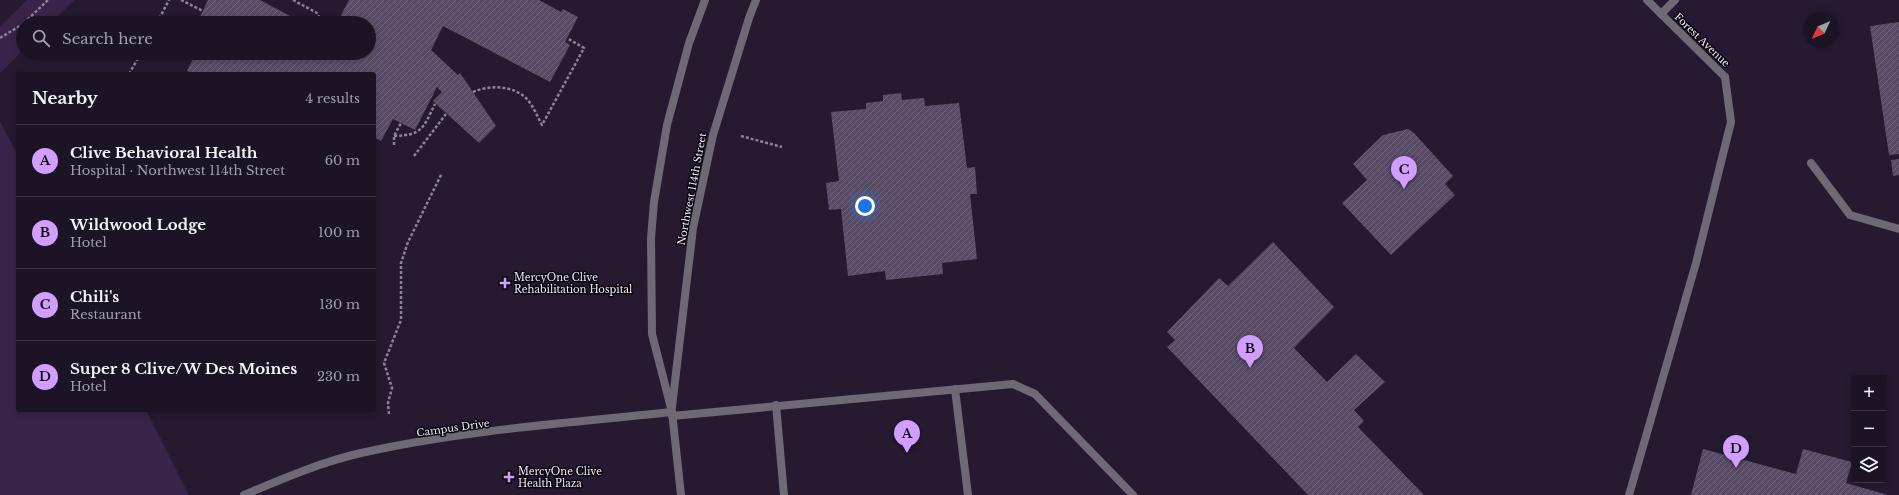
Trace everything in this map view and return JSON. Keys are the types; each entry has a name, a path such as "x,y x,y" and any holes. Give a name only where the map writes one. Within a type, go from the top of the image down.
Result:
{"street":[{"name":"Northwest 114th Street","path":"681,495 672,414 652,334 651,238 654,202 667,125 689,43 705,0"},
{"name":"Northwest 114th Street","path":"672,414 693,228 713,135 749,18 756,0"},
{"name":"Forest Avenue","path":"1629,495 1696,263 1731,122 1725,77 1647,0"},
{"path":"1661,14 1675,0"},
{"path":"1811,162 1850,215 1899,229"},
{"name":"Campus Drive","path":"244,495 293,474 360,453 444,438 672,414 1013,384 1035,394 1133,495"},
{"path":"955,389 968,495"},
{"path":"776,405 784,495"}],"path":[{"path":"32,16 48,0"},
{"path":"161,16 169,0"},
{"path":"181,0 203,11"},
{"path":"293,0 317,13 318,16"},
{"path":"0,38 16,29"},
{"path":"473,92 480,89 493,87 505,88 517,92 526,98 542,125 584,48 567,38"},
{"path":"130,72 136,60"},
{"path":"394,136 412,135 424,126 435,104"},
{"path":"414,156 446,114"},
{"path":"394,146 394,136 400,123"},
{"path":"741,136 782,147"},
{"path":"389,414 388,403 392,388 384,363 401,320 401,263 408,242 442,173"}],"shaded area":[{"path":"27,0 74,0 58,16 16,16 16,57 0,73 0,26"},
{"path":"0,121 16,152 16,412 147,412 189,495 0,495"}],"building":[{"path":"208,0 260,0 290,16 200,16"},
{"path":"349,0 539,0 561,12 563,9 578,17 565,42 570,45 550,82 443,26 431,50 458,75 460,73 496,126 479,143 433,101 442,92 437,87 415,130 393,119 381,141 376,138 376,72 187,71 192,60 376,60 376,16 341,16"},
{"path":"1899,22 1899,154 1889,155 1870,26"},
{"path":"901,93 902,100 924,98 925,106 959,103 967,168 975,167 977,194 970,194 977,259 942,263 943,274 886,280 885,271 848,276 841,209 829,210 826,183 839,181 831,112 866,109 866,103 883,101 883,95"},
{"path":"1408,129 1414,133 1453,176 1445,184 1455,195 1391,255 1342,203 1367,180 1353,164 1383,135"},
{"path":"1899,159 1899,175 1893,176 1891,160"},
{"path":"1273,242 1334,307 1294,348 1327,382 1356,354 1385,382 1354,410 1364,421 1358,427 1424,495 1308,495 1167,347 1175,340 1167,332 1219,278 1228,286"},
{"path":"1703,449 1796,474 1803,449 1851,462 1846,483 1888,495 1691,495"}],"place":[{"name":"Chili's","path":"1404,189"},
{"name":"MercyOne Clive Rehabilitation Hospital","path":"505,283"},
{"name":"Wildwood Lodge","path":"1250,368"},
{"name":"Clive Behavioral Health","path":"907,453"},
{"name":"Super 8 Clive/W Des Moines","path":"1736,468"},
{"name":"MercyOne Clive Health Plaza","path":"509,477"}]}
